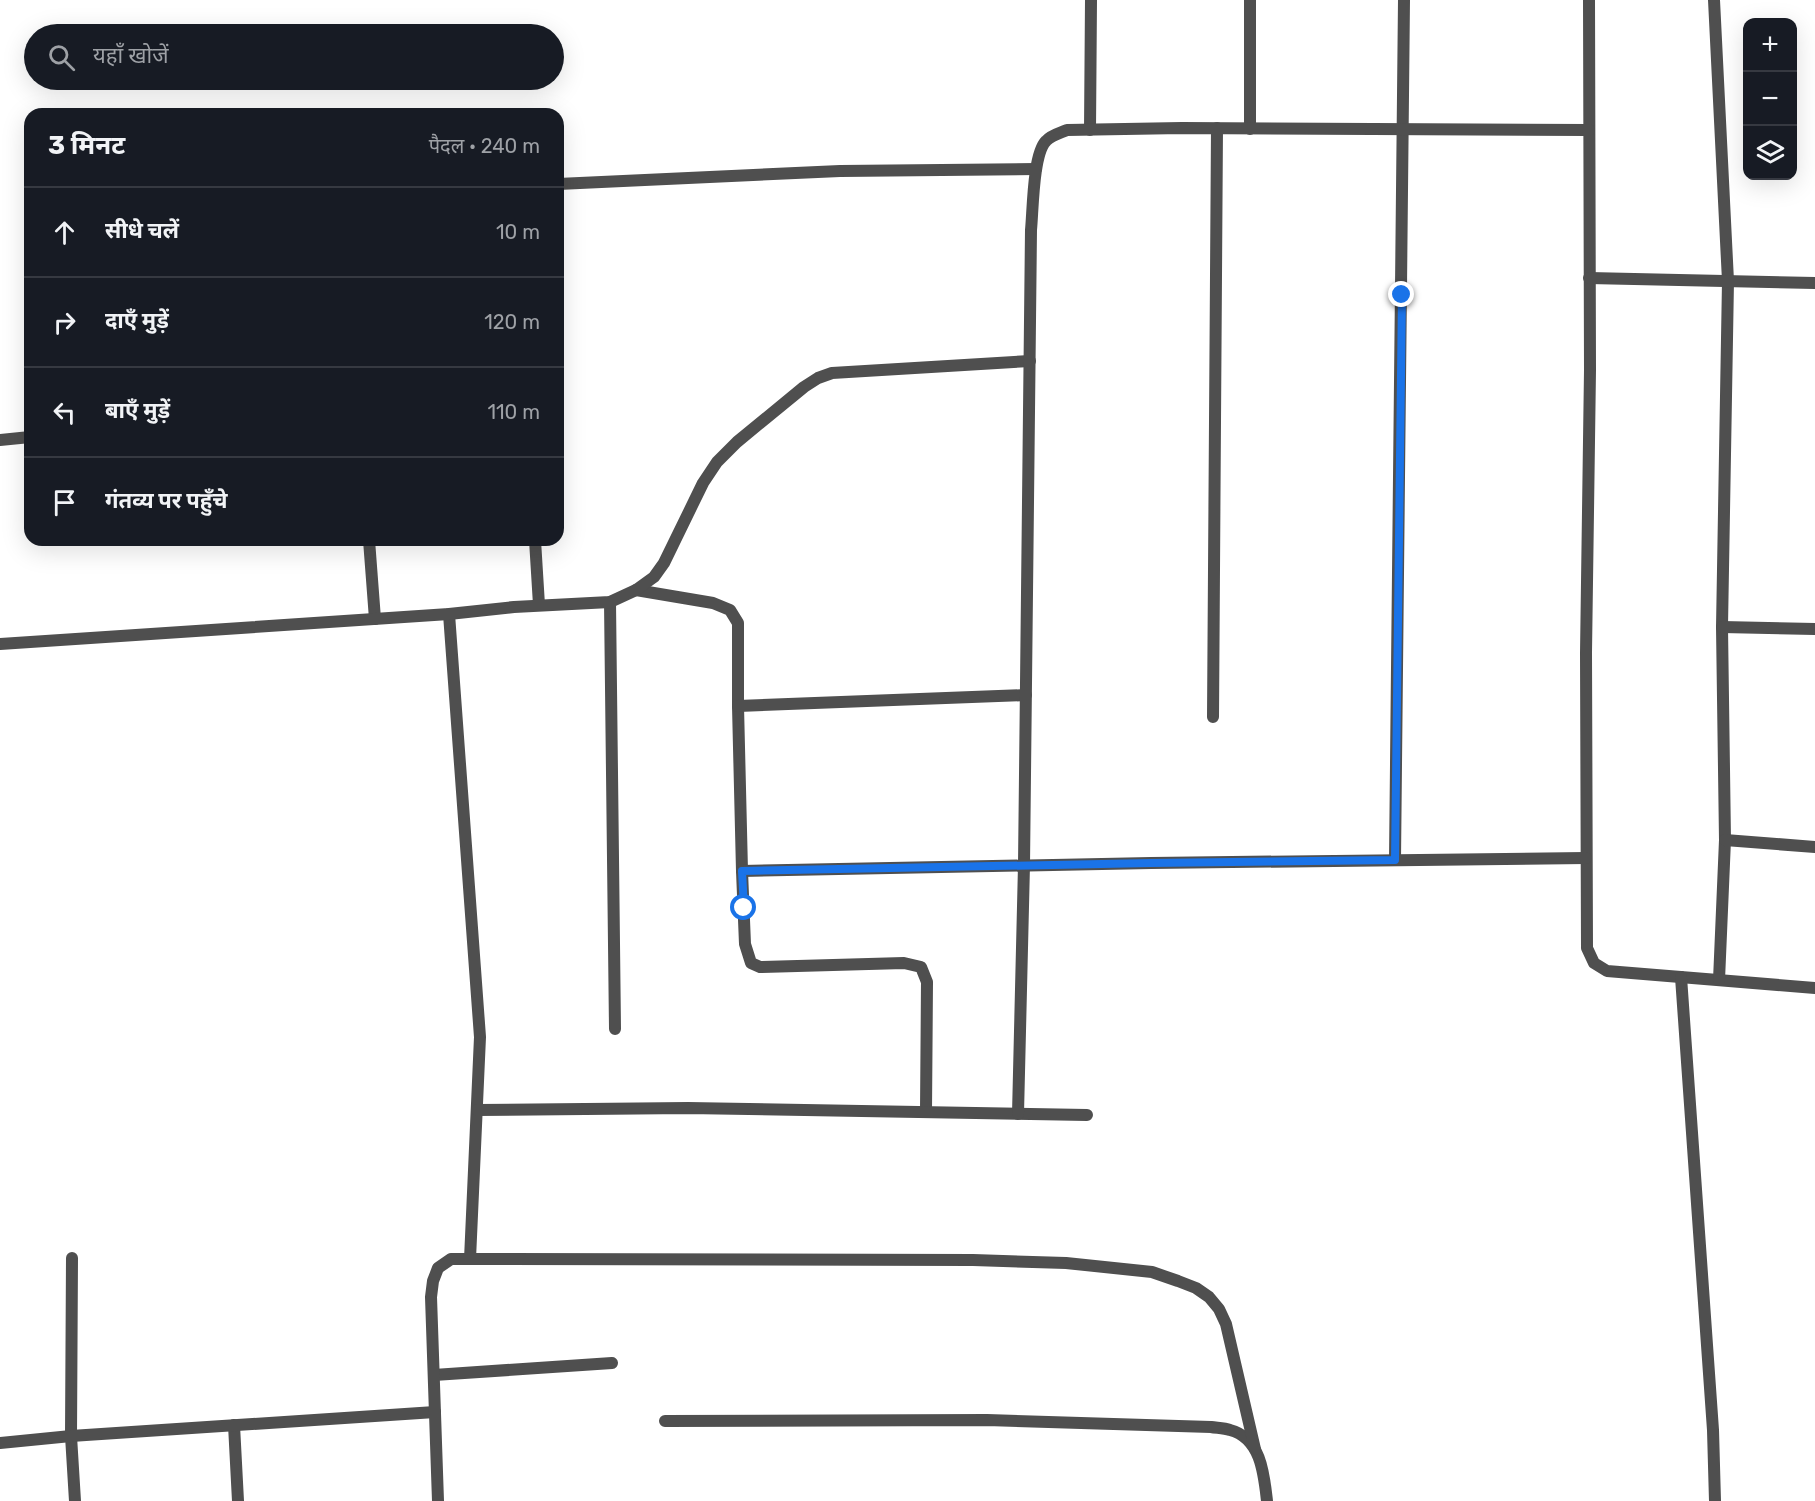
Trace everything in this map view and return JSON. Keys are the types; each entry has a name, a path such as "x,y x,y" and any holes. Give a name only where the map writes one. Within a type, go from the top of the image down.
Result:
{"street":[{"path":"1090,130 1091,0"},
{"path":"1250,0 1250,129"},
{"path":"1395,860 1404,0"},
{"path":"1589,0 1587,948 1594,963 1607,971 1815,988"},
{"path":"1714,0 1728,281 1722,627 1725,840 1719,980"},
{"path":"1213,717 1217,128"},
{"path":"1018,1114 1026,696 1031,230 1036,169 1045,141 1067,130 1217,128 1589,130"},
{"path":"564,184 840,171 1036,169"},
{"path":"1589,278 1815,283"},
{"path":"0,644 449,614 539,605 610,602 636,590 654,577 664,562 703,483 717,462 737,441 818,378 832,373 1030,361"},
{"path":"0,440 24,438"},
{"path":"369,546 375,619"},
{"path":"535,546 539,605"},
{"path":"636,590 714,603 730,610 738,623 742,871 746,944 750,963 760,967 903,963 921,968 927,982 926,1112"},
{"path":"610,602 615,1029"},
{"path":"449,614 480,1037 470,1259"},
{"path":"1722,627 1815,629"},
{"path":"738,706 1026,696"},
{"path":"1725,840 1815,847"},
{"path":"742,871 1586,858"},
{"path":"1681,977 1713,1418 1715,1501"},
{"path":"477,1110 688,1108 1087,1115"},
{"path":"72,1258 71,1436 75,1501"},
{"path":"438,1501 431,1297 433,1281 438,1268 451,1259 470,1259 973,1260 1066,1263 1152,1272 1196,1288 1220,1309 1226,1324 1255,1449 1263,1470 1267,1501"},
{"path":"434,1375 612,1363"},
{"path":"0,1443 71,1436 435,1412"},
{"path":"665,1421 987,1420 1211,1427 1230,1430 1244,1436 1255,1449"},
{"path":"234,1425 238,1501"}],"route":[{"path":"744,908 742,871 1395,860 1402,295"}]}
